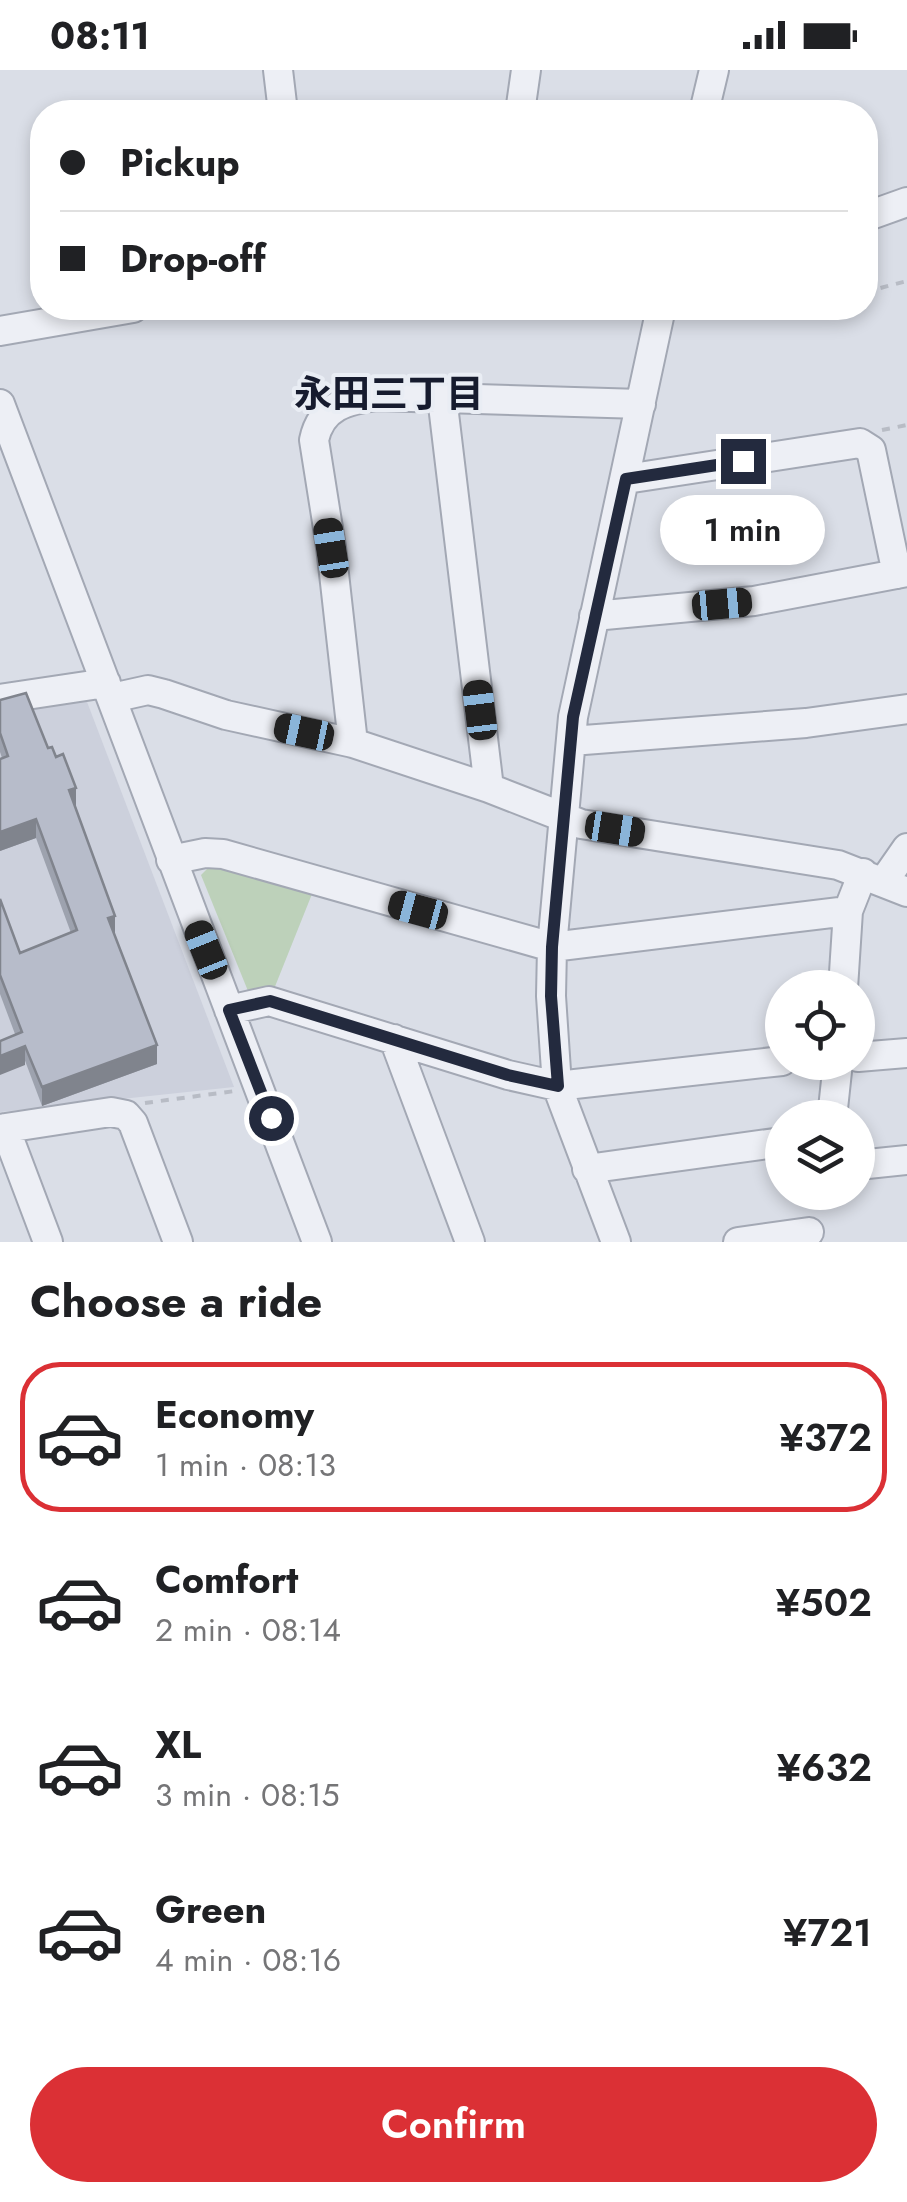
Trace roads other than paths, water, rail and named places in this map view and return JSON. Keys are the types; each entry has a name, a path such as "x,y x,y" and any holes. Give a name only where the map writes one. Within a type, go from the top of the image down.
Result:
{"street":[{"path":"278,70 282,100"},
{"path":"522,100 526,70"},
{"path":"707,100 714,70"},
{"path":"878,212 907,202"},
{"path":"0,331 64,320"},
{"path":"616,1242 558,1086 551,996 552,947 571,741 658,320"},
{"path":"353,744 331,548 314,440 326,413 356,399 442,397 641,404"},
{"path":"442,397 489,788"},
{"path":"0,404 317,1242"},
{"path":"594,616 754,601 902,573 871,450 860,443 626,479"},
{"path":"0,699 148,690 226,716 353,744 489,788 581,824 838,865 885,882"},
{"path":"571,741 806,723 907,709"},
{"path":"171,860 205,853 224,854 552,947 848,911 885,882 907,848"},
{"path":"844,970 848,911"},
{"path":"229,1010 270,1001 508,1075 558,1086 765,1063"},
{"path":"394,1039 470,1242"},
{"path":"875,1056 907,1053"},
{"path":"48,1242 2,1129 111,1112 126,1114 133,1124 178,1242"},
{"path":"587,1169 765,1144"},
{"path":"875,1164 907,1160"},
{"path":"738,1242 809,1232"}],"district":[{"name":"永田三丁目","path":"389,394"}]}
